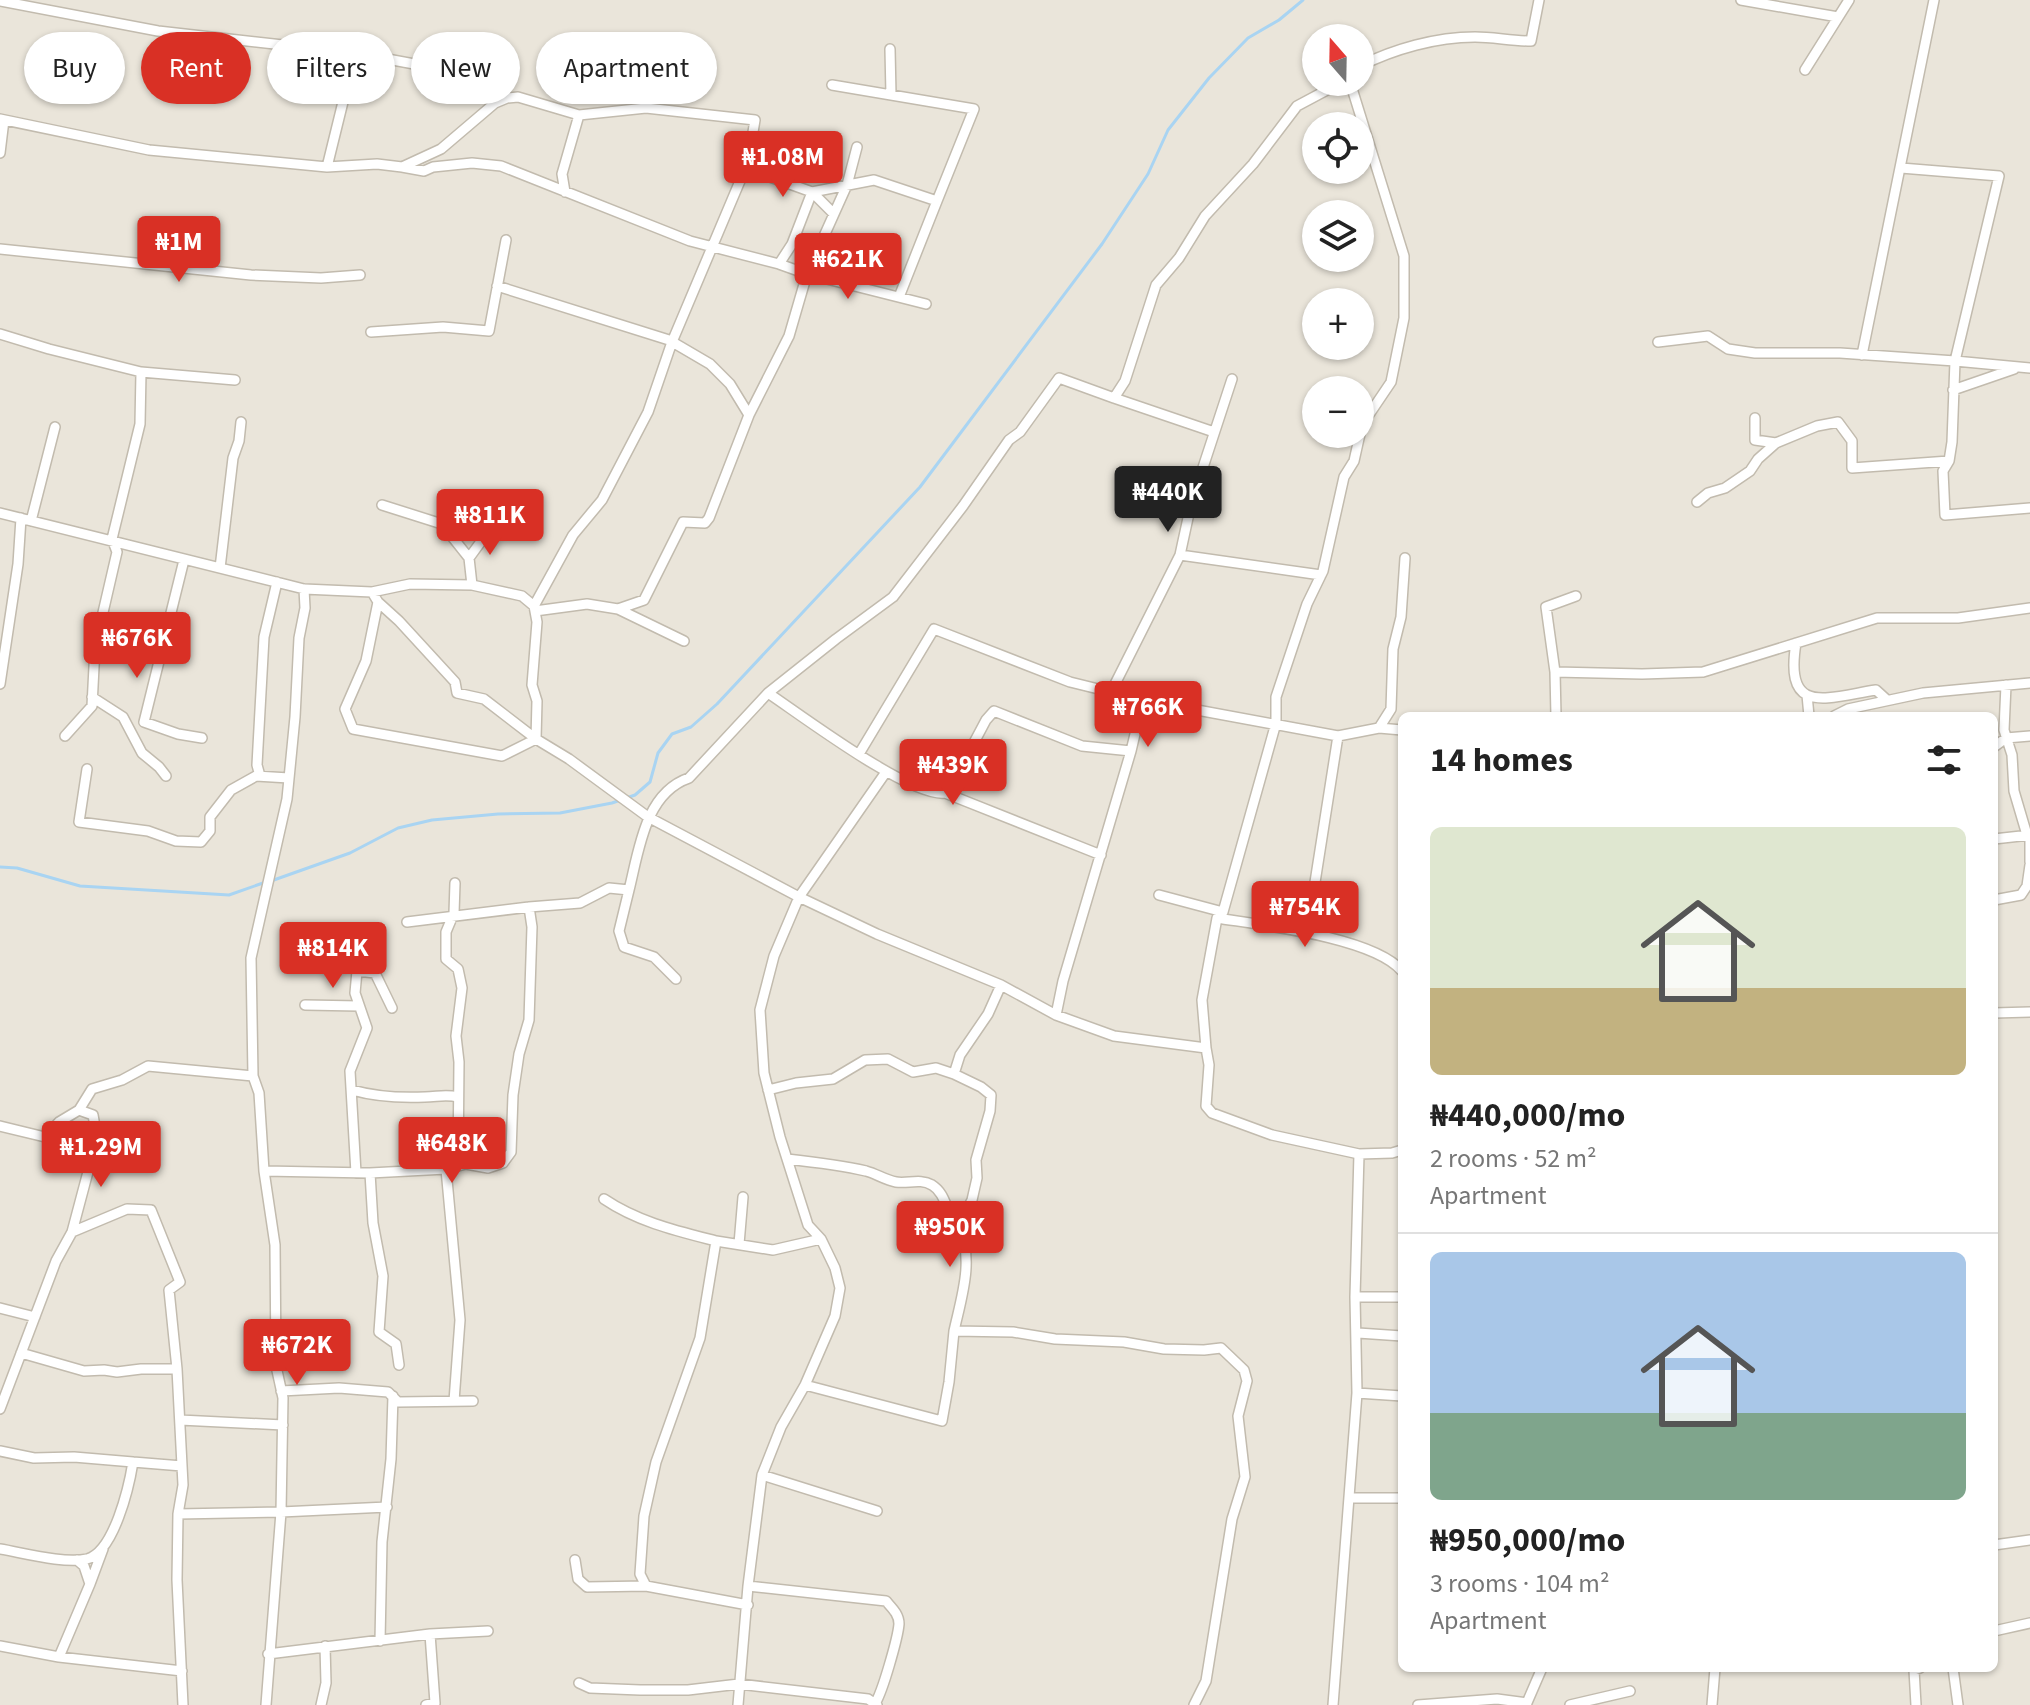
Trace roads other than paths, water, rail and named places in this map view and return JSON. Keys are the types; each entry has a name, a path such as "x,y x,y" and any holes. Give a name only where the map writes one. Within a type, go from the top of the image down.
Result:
{"street":[{"path":"1374,59 1389,52 1474,37 1531,41 1539,0"},
{"path":"1741,0 1838,17"},
{"path":"1805,70 1849,0"},
{"path":"1862,355 1934,0"},
{"path":"0,1 158,31 267,43"},
{"path":"890,49 891,95"},
{"path":"832,85 974,109 899,297"},
{"path":"1114,398 1125,381 1156,285 1179,258 1205,216 1253,164 1297,106 1316,96"},
{"path":"1354,96 1404,256 1404,318 1391,382 1374,407"},
{"path":"402,167 441,149 495,103 507,98 518,97 579,115 646,108 755,120 748,162 672,342 648,412 621,468 602,500 573,535 534,609"},
{"path":"327,167 342,104"},
{"path":"565,192 562,174 579,115"},
{"path":"0,153 2,119 149,150 327,167 377,164 424,171 433,167 472,163 501,166 690,241 926,304"},
{"path":"618,609 644,600 683,522 705,523 709,518 749,415 789,336 807,274 847,185 857,147"},
{"path":"745,168 812,192 833,213"},
{"path":"1901,168 1999,176 1955,361 1952,442 1949,461 1943,471 1945,515 2030,508"},
{"path":"548,185 562,174"},
{"path":"812,192 874,180 937,201"},
{"path":"779,264 792,244 812,192"},
{"path":"371,332 443,327 489,331 506,240"},
{"path":"0,249 251,275 321,278 360,275"},
{"path":"497,286 672,342 710,364 730,384 749,415"},
{"path":"0,334 141,372 235,380"},
{"path":"1658,342 1708,336 1728,349 1755,353 1862,355 2025,367"},
{"path":"1953,390 2025,367"},
{"path":"65,736 92,706 95,647 117,552 112,539 140,424 141,372"},
{"path":"676,979 654,957 624,947 619,931 648,817 673,783 689,778 768,693 893,597 1059,378 1214,432"},
{"path":"1111,692 1180,555 1191,504 1232,379"},
{"path":"1755,418 1755,440 1776,443"},
{"path":"220,568 233,458 241,422"},
{"path":"1697,502 1750,471 1776,443 1817,426 1838,422 1852,441 1852,468 1949,461"},
{"path":"0,684 26,519 55,427"},
{"path":"1357,448 1354,461 1344,477 1321,575 1307,604 1276,697 1276,723 1220,915 1202,1000 1209,1065 1206,1106 1212,1113 1272,1135 1359,1154 1398,1151"},
{"path":"382,505 442,524 469,558 472,585"},
{"path":"0,513 304,589 372,592 410,584 472,585 522,596 534,609 537,622 532,685 537,701 536,739"},
{"path":"469,558 493,525"},
{"path":"1180,555 1321,575"},
{"path":"1379,728 1391,709 1393,649 1401,617 1405,558"},
{"path":"184,560 144,722 178,734 202,738"},
{"path":"260,776 257,765 264,637 277,582"},
{"path":"266,1705 281,1512 283,1425 276,1366 275,1245 264,1171 259,1093 253,1076 251,958 273,867 289,778 299,638 305,608 304,589"},
{"path":"372,592 455,682 457,693 484,699 648,817 799,897 877,934 1001,985 1056,1015 1114,1036 1206,1048"},
{"path":"1556,712 1555,672 1546,607 1576,596"},
{"path":"378,602 366,661 345,709 353,729 502,756 536,739"},
{"path":"534,609 587,604 618,609 684,641"},
{"path":"1555,672 1703,672 1877,618 1958,618 2030,608"},
{"path":"859,754 934,629 1070,682 1143,700 1338,736 1379,728 1398,730"},
{"path":"1796,643 1792,679 1807,695 1843,695 1876,690 1887,700"},
{"path":"1842,712 1923,693 2030,683"},
{"path":"1998,899 2021,895 2027,886 2030,864 2029,835 2014,791 2012,755 2006,738 2006,685"},
{"path":"768,693 886,772 934,795 945,793 1101,855"},
{"path":"1807,695 1809,712"},
{"path":"1843,695 1848,709"},
{"path":"92,697 123,717 142,753 166,776"},
{"path":"1056,1015 1143,700"},
{"path":"945,793 994,711 1082,746 1131,751"},
{"path":"1307,933 1338,736"},
{"path":"1998,744 2006,738 2030,736"},
{"path":"87,769 79,822 148,831 176,841 201,842 210,831 210,817 231,790 260,776 289,778"},
{"path":"738,1705 748,1586 762,1475 781,1427 805,1385 835,1316 840,1288 835,1268 821,1239 808,1225 787,1159 764,1073 760,1010 774,956 799,897 886,772"},
{"path":"1998,839 2029,835"},
{"path":"455,883 452,918 446,932 446,959 458,969 462,988 456,1036 458,1166"},
{"path":"407,922 580,903 609,888 629,890"},
{"path":"1159,895 1220,915 1307,933 1369,952 1398,966"},
{"path":"264,1171 370,1173 446,1169 466,1164 488,1168 503,1163 511,1152 513,1095 519,1054 529,1020 532,927 529,907"},
{"path":"320,932 343,933 356,940 362,956 362,972"},
{"path":"356,1173 350,1071 367,1028 355,993 357,971 375,973 392,1008"},
{"path":"954,1074 960,1055 988,1014 1001,985"},
{"path":"305,1005 359,1006"},
{"path":"1998,1013 2030,1012"},
{"path":"768,1090 833,1079 865,1060 888,1059 913,1072 936,1068 981,1087 991,1095 990,1111 976,1160 977,1178 972,1200 959,1225"},
{"path":"45,1137 59,1122 79,1110 92,1089 122,1080 148,1066 253,1076"},
{"path":"352,1090 367,1094 425,1097 444,1094 458,1097"},
{"path":"0,1409 56,1261 72,1232 93,1153 96,1132 93,1115 79,1110"},
{"path":"0,1126 93,1153"},
{"path":"1333,1705 1357,1393 1355,1297 1359,1154"},
{"path":"787,1159 841,1165 890,1181 919,1180 933,1186 945,1199 952,1220 959,1225 966,1243 966,1272 954,1331 942,1421 805,1385"},
{"path":"446,1169 461,1329 454,1367 454,1401"},
{"path":"370,1173 373,1223 383,1276 379,1332 396,1344 399,1365"},
{"path":"739,1244 743,1197"},
{"path":"604,1199 622,1212 716,1241 773,1250 821,1239"},
{"path":"72,1232 127,1209 151,1210 180,1282 169,1290 183,1485 178,1514 177,1580 183,1705"},
{"path":"646,1586 640,1574 644,1516 656,1462 700,1338 716,1241"},
{"path":"1355,1297 1398,1297"},
{"path":"0,1308 35,1317"},
{"path":"954,1331 1013,1332 1055,1339 1124,1342 1164,1349 1221,1348 1244,1370 1247,1381 1238,1416 1245,1477 1232,1519 1206,1681 1194,1705"},
{"path":"1358,1333 1398,1336"},
{"path":"21,1353 84,1371 177,1369"},
{"path":"281,1391 339,1388 388,1392 398,1402 473,1401"},
{"path":"1357,1393 1398,1396"},
{"path":"380,1641 382,1542 393,1396"},
{"path":"180,1420 283,1425"},
{"path":"0,1451 34,1458 74,1457 182,1466"},
{"path":"59,1657 115,1525 133,1462"},
{"path":"762,1475 877,1511"},
{"path":"1350,1498 1398,1498"},
{"path":"178,1514 387,1507"},
{"path":"1998,1544 2030,1540"},
{"path":"0,1549 77,1560 97,1555 103,1549"},
{"path":"77,1560 84,1566 90,1584"},
{"path":"575,1560 578,1579 587,1587 646,1586 748,1605"},
{"path":"579,1683 590,1688 640,1690 688,1690 739,1684 868,1699 876,1705 882,1693 899,1623 895,1611 886,1601 748,1586"},
{"path":"1998,1630 2030,1623"},
{"path":"268,1654 430,1634 488,1631"},
{"path":"426,1705 435,1703 430,1634"},
{"path":"0,1646 59,1657 182,1671"},
{"path":"321,1705 326,1683 325,1646"},
{"path":"1418,1705 1497,1699 1527,1704 1540,1672"},
{"path":"1712,1705 1715,1672"},
{"path":"1914,1672 1916,1705"},
{"path":"1954,1672 1958,1705"},
{"path":"1570,1705 1630,1691"}],"waterway":[{"path":"271,881 350,853 398,828 432,820 560,813 612,803 635,795 650,782 658,753 672,734 691,727 717,704 920,487 1102,244 1148,174 1168,130 1209,78 1248,38 1279,20 1303,0"},
{"path":"0,867 17,868 80,886 229,895 263,883"}]}
